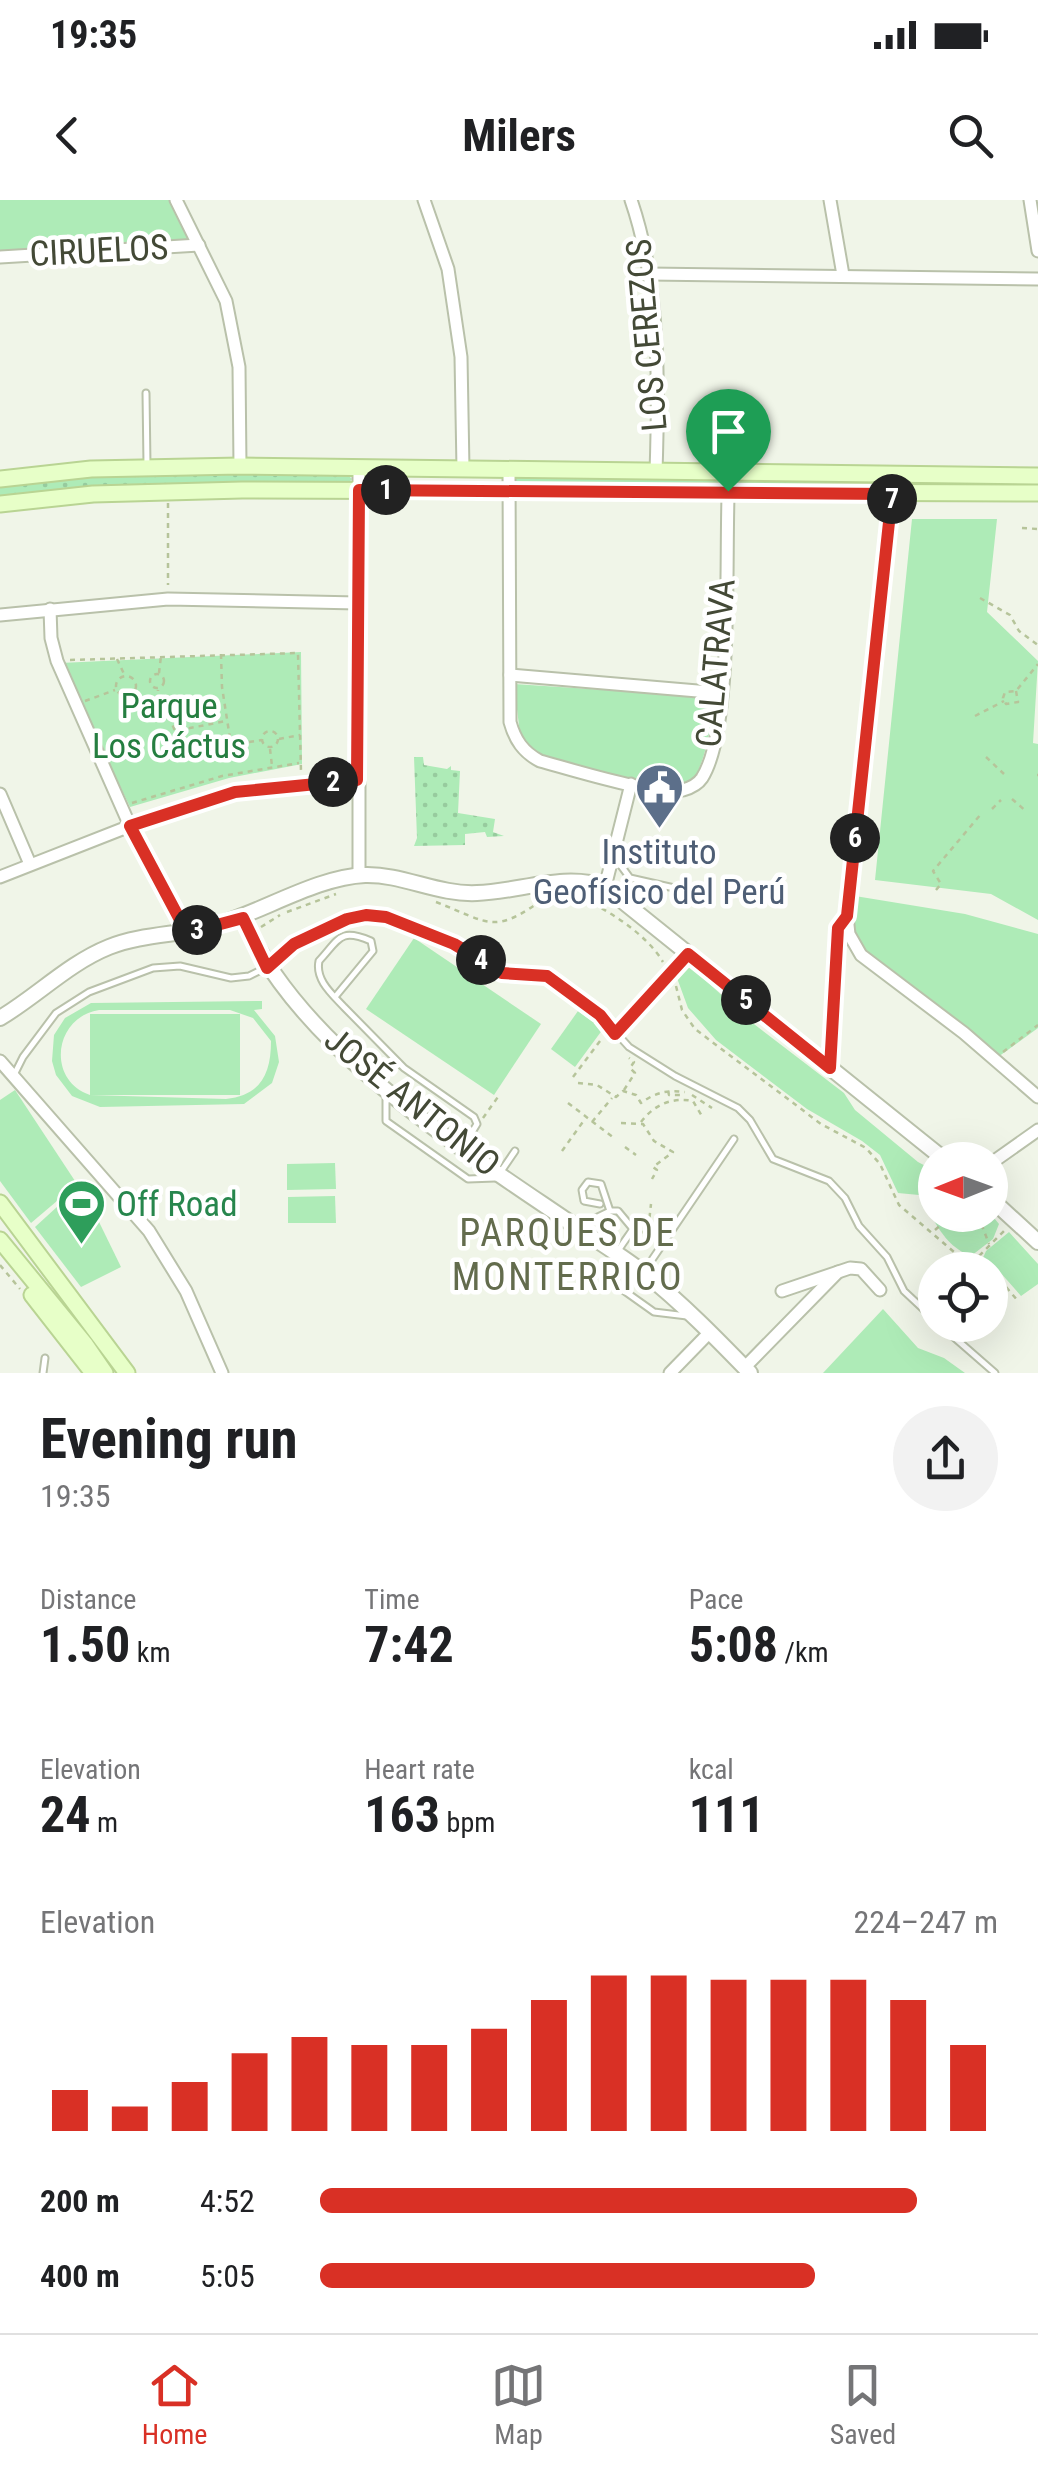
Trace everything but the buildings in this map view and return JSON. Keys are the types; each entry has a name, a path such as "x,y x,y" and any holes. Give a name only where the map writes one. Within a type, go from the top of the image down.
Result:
{"main road":[{"path":"0,480 91,469 240,466 1038,476"},
{"path":"0,504 92,494 168,492 1011,494 1038,490"},
{"path":"0,1203 127,1373"},
{"path":"5,1246 14,1272 93,1373"},
{"path":"5,1246 105,1373"}],"street":[{"path":"176,200 226,301 239,367 240,466"},
{"path":"424,200 448,269 461,357 464,469"},
{"name":"LOS CEREZOS","path":"631,200 648,274 656,373 656,472"},
{"path":"830,200 843,276"},
{"path":"1030,200 1038,251"},
{"name":"CIRUELOS","path":"0,257 198,246"},
{"path":"648,274 1038,279"},
{"path":"359,468 360,876"},
{"name":"CALATRAVA","path":"509,470 510,722 514,736 528,754 540,761 632,784 684,790 702,779 716,734 729,472"},
{"path":"892,494 847,916 849,934 861,955 1038,1096"},
{"path":"0,615 168,599 357,604"},
{"path":"50,609 50,638 57,661 130,826 187,933"},
{"path":"510,675 721,693"},
{"path":"0,877 130,826 235,792 357,780"},
{"path":"605,887 632,784"},
{"path":"0,794 30,864"},
{"path":"0,1018 62,974 109,947 243,918 299,893 360,876 398,879 442,892 477,893 581,881 605,887 922,1142"},
{"name":"JOSÉ ANTONIO","path":"243,918 267,968 332,1041 386,1089 463,1147 643,1272 748,1370"},
{"path":"608,1034 688,954"},
{"path":"0,1061 149,1230 186,1291 222,1373"},
{"path":"1008,1151 1038,1130"},
{"path":"1008,1214 1038,1242"},
{"path":"782,1291 838,1272 861,1269 880,1290"},
{"path":"748,1370 838,1272"},
{"path":"670,1373 710,1332"}],"lane":[{"path":"146,393 147,468"},
{"path":"614,854 630,878 692,892"},
{"path":"13,1077 56,1013 89,992 153,968 201,968 231,978 249,976 267,968 294,944 347,919 366,915 386,917 454,944 502,973 547,976 600,1015 608,1034 675,1076 738,1108 750,1120 772,1159 830,1181 845,1198 859,1226 888,1257 904,1291 918,1304"},
{"path":"334,996 373,950 371,942 347,933 319,962 320,978 334,996 404,1068 477,1120 463,1147"},
{"path":"386,1089 386,1121 468,1179 501,1175 516,1152"},
{"path":"643,1272 734,1140"},
{"path":"600,1204 584,1201 582,1190 588,1182 601,1184 610,1211"},
{"path":"577,1227 618,1211 633,1229 608,1273 613,1285 654,1312 693,1317"},
{"path":"960,1342 995,1373"},
{"path":"43,1373 45,1358"}],"path":[{"path":"168,492 168,599"},
{"path":"1022,528 1038,529"},
{"path":"980,598 1010,615 1019,631 1038,645"},
{"path":"57,661 298,653 301,784"},
{"path":"221,654 231,745 262,740 270,732 278,739"},
{"path":"156,711 158,688 164,682 159,674 161,656"},
{"path":"116,658 124,676 134,679 134,692 123,696 116,689 116,682 124,676"},
{"path":"1004,701 1005,692 1016,691 1038,664"},
{"path":"158,688 150,682 159,674"},
{"path":"80,703 116,689"},
{"path":"975,716 1004,701 1014,705 1019,698 1016,691"},
{"path":"165,707 175,731 227,721"},
{"path":"270,747 278,739 300,735"},
{"path":"262,740 270,747 272,768"},
{"path":"986,757 1004,774"},
{"path":"126,805 222,776 300,763"},
{"path":"1012,799 1027,812"},
{"path":"992,809 1002,800"},
{"path":"936,890 942,884 933,871 980,814"},
{"path":"433,900 494,925 520,916 558,888"},
{"path":"250,934 280,914 339,893"},
{"path":"576,896 598,905 656,950 670,974 682,1010 695,1029 821,1124 866,1148 880,1164 900,1204 918,1219"},
{"path":"830,1068 838,928 847,916"},
{"path":"993,1060 1038,1025"},
{"path":"573,1076 608,1034"},
{"path":"578,1083 597,1085 619,1097 635,1073 630,1068 634,1062 625,1055"},
{"path":"623,1091 636,1095 642,1104 668,1090 687,1092 712,1108"},
{"path":"668,1090 669,1094 684,1095"},
{"path":"477,1120 482,1119 500,1094"},
{"path":"592,1122 612,1096"},
{"path":"640,1123 651,1109 679,1098 693,1101 703,1118"},
{"path":"568,1103 614,1138"},
{"path":"562,1151 586,1118"},
{"path":"622,1123 640,1123"},
{"path":"640,1123 654,1140 673,1152 653,1168"},
{"path":"625,1147 636,1155"},
{"path":"647,1163 657,1170 652,1178"},
{"path":"934,1232 954,1252"},
{"path":"984,1232 989,1246"},
{"path":"983,1252 1002,1232"},
{"path":"1008,1289 1018,1301"}],"green space":[{"path":"0,200 172,200 193,242 0,253"},
{"path":"516,472 725,477 723,485 518,483 514,478"},
{"path":"347,474 352,479 348,484 0,497 0,486 95,476"},
{"path":"734,476 1038,479 1038,486 732,484"},
{"path":"912,519 997,519 987,612 1038,661 1033,743 1038,744 1038,920 991,894 875,880"},
{"name":"Parque Los Cáctus","path":"301,652 302,764 229,778 130,807 60,663"},
{"path":"514,684 712,697 708,740 694,780 655,785 634,782 530,753 520,734"},
{"path":"414,757 423,757 424,765 447,769 451,766 451,770 460,771 458,813 495,819 493,832 504,836 487,837 485,832 465,834 465,845 414,846"},
{"path":"855,896 965,914 1038,934 1038,1028 998,1057 864,952 854,925"},
{"path":"414,938 541,1024 494,1095 366,1009"},
{"path":"691,967 750,1021 844,1093 855,1110 918,1162 918,1195 898,1193 880,1155 807,1109 716,1040 688,1008 677,978 682,968"},
{"path":"262,1001 262,1009 254,1010 275,1036 279,1062 272,1083 244,1104 100,1107 72,1096 56,1075 52,1061 54,1035 65,1018 91,1003","holes":["99,1010 230,1010 253,1018 271,1041 262,1081 238,1097 90,1095 76,1087 62,1063 65,1036 72,1024"]},
{"path":"578,1011 603,1029 575,1067 551,1049"},
{"path":"90,1014 240,1014 240,1095 90,1095"},
{"path":"15,1090 77,1184 31,1223 0,1181 0,1100"},
{"path":"335,1163 336,1189 287,1190 287,1164"},
{"name":"Off Road","path":"81,1185 121,1267 81,1287 35,1227"},
{"path":"335,1196 336,1223 288,1223 288,1197"},
{"path":"942,1232 996,1232 976,1252 963,1252"},
{"path":"1009,1232 1038,1264 1038,1284 1021,1296 1008,1281 1008,1252 986,1251"},
{"path":"883,1309 918,1348 944,1358 965,1373 823,1373"}],"place":[{"name":"Instituto Geofísico del Perú","path":"659,830"},
{"name":"Off Road","path":"81,1246"}],"district":[{"name":"PARQUES DE MONTERRICO","path":"568,1255"}],"route":[{"path":"359,490 728,491 892,494 847,916 838,928 830,1068 688,954 615,1034 600,1015 547,976 502,973 454,944 386,917 366,915 347,919 294,944 267,968 243,918 187,933 130,826 235,792 357,780 359,490"}]}
